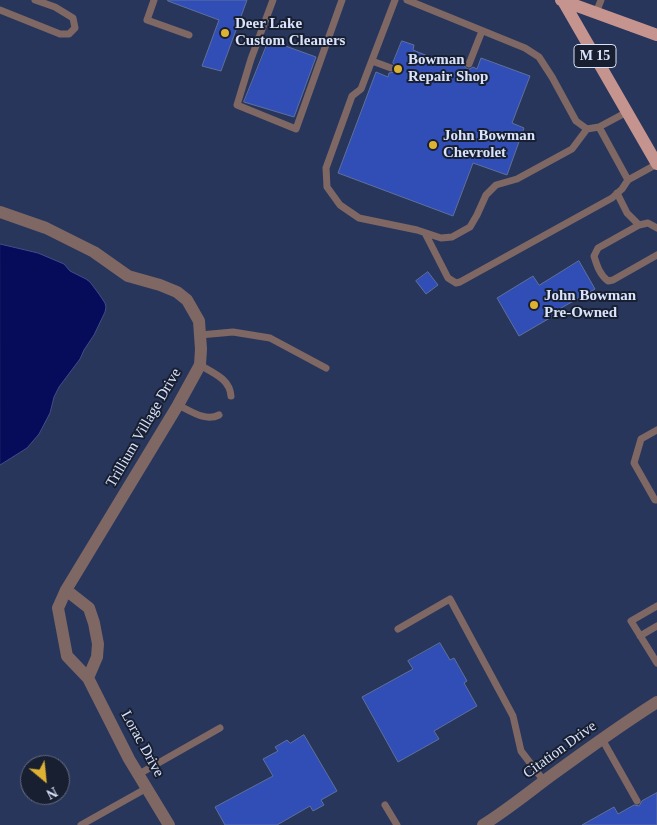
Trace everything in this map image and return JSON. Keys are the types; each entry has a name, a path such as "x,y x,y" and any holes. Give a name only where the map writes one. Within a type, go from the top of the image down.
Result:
{"main road":[{"path":"561,0 657,35"},
{"name":"M 15","path":"561,0 657,164"}],"street":[{"name":"Trillium Village Drive","path":"0,212 46,228 94,252 128,276 177,292 187,300 199,321 200,365 178,405 66,590 58,608 67,656 88,678"},
{"path":"66,590 88,608 94,623 98,644 97,657 88,678"},
{"name":"Lorac Drive","path":"88,678 138,774 168,825"},
{"name":"Citation Drive","path":"490,823 544,781 657,702"}],"lane":[{"path":"0,10 60,34 69,34 75,28 73,18 54,7 35,0"},
{"path":"154,0 147,20 188,35"},
{"path":"273,0 236,105 296,129 342,0"},
{"path":"395,0 361,89 352,96 348,105 326,168 327,187 340,205 359,218 442,238 452,237 470,227 486,195 496,185 517,179 572,149 587,129 599,127 627,112"},
{"path":"407,0 525,48 539,57 576,120 587,129"},
{"path":"596,13 601,0"},
{"path":"468,64 482,31"},
{"path":"372,61 391,68"},
{"path":"599,127 628,180"},
{"path":"425,233 448,278 460,282 612,198 628,180 657,164"},
{"path":"617,193 627,213 639,225"},
{"path":"657,228 648,223 639,225 598,248 594,256 597,267 608,281 657,255"},
{"path":"200,335 233,332 270,338 326,368"},
{"path":"200,365 223,379 231,390 231,396"},
{"path":"178,405 203,417 214,417 219,414"},
{"path":"657,430 641,439 634,463 655,500 657,500"},
{"path":"398,629 450,599 513,716 521,751 544,781"},
{"path":"657,606 631,621 657,663"},
{"path":"640,636 657,626"},
{"path":"138,774 220,728"},
{"path":"602,739 637,801"},
{"path":"81,825 147,788"},
{"path":"386,805 396,825"}],"shaded area":[{"path":"0,244 38,253 64,264 70,271 90,282 106,307 94,335 80,359 59,387 50,413 39,434 27,448 0,465"}],"building":[{"name":"Deer Lake Custom Cleaners","path":"168,0 247,0 221,71 202,66 219,20"},
{"path":"269,40 316,57 294,117 244,102"},
{"name":"John Bowman Chevrolet","path":"402,41 414,45 413,50 440,61 442,57 464,64 468,69 473,67 477,69 481,58 530,76 512,123 524,128 507,175 473,163 453,216 338,173 376,72 388,77 389,73 395,72 396,67 393,63"},
{"name":"John Bowman Pre-Owned","path":"579,261 595,289 554,312 555,315 519,336 497,298 533,276 539,285"},
{"path":"428,272 438,285 426,294 416,281"},
{"path":"440,643 450,660 454,658 467,681 464,683 477,706 434,731 439,739 398,762 362,697 413,669 408,661"},
{"path":"304,735 337,791 321,800 324,805 313,811 310,806 277,825 225,825 215,807 273,776 263,759 278,751 275,747 287,740 290,743"},
{"path":"657,793 657,825 582,825 614,807 618,814 634,805 639,806 642,801"}],"place":[{"name":"Deer Lake Custom Cleaners","path":"225,33"},
{"name":"Bowman Repair Shop","path":"398,69"},
{"name":"John Bowman Chevrolet","path":"433,145"},
{"name":"John Bowman Pre-Owned","path":"534,305"}]}
